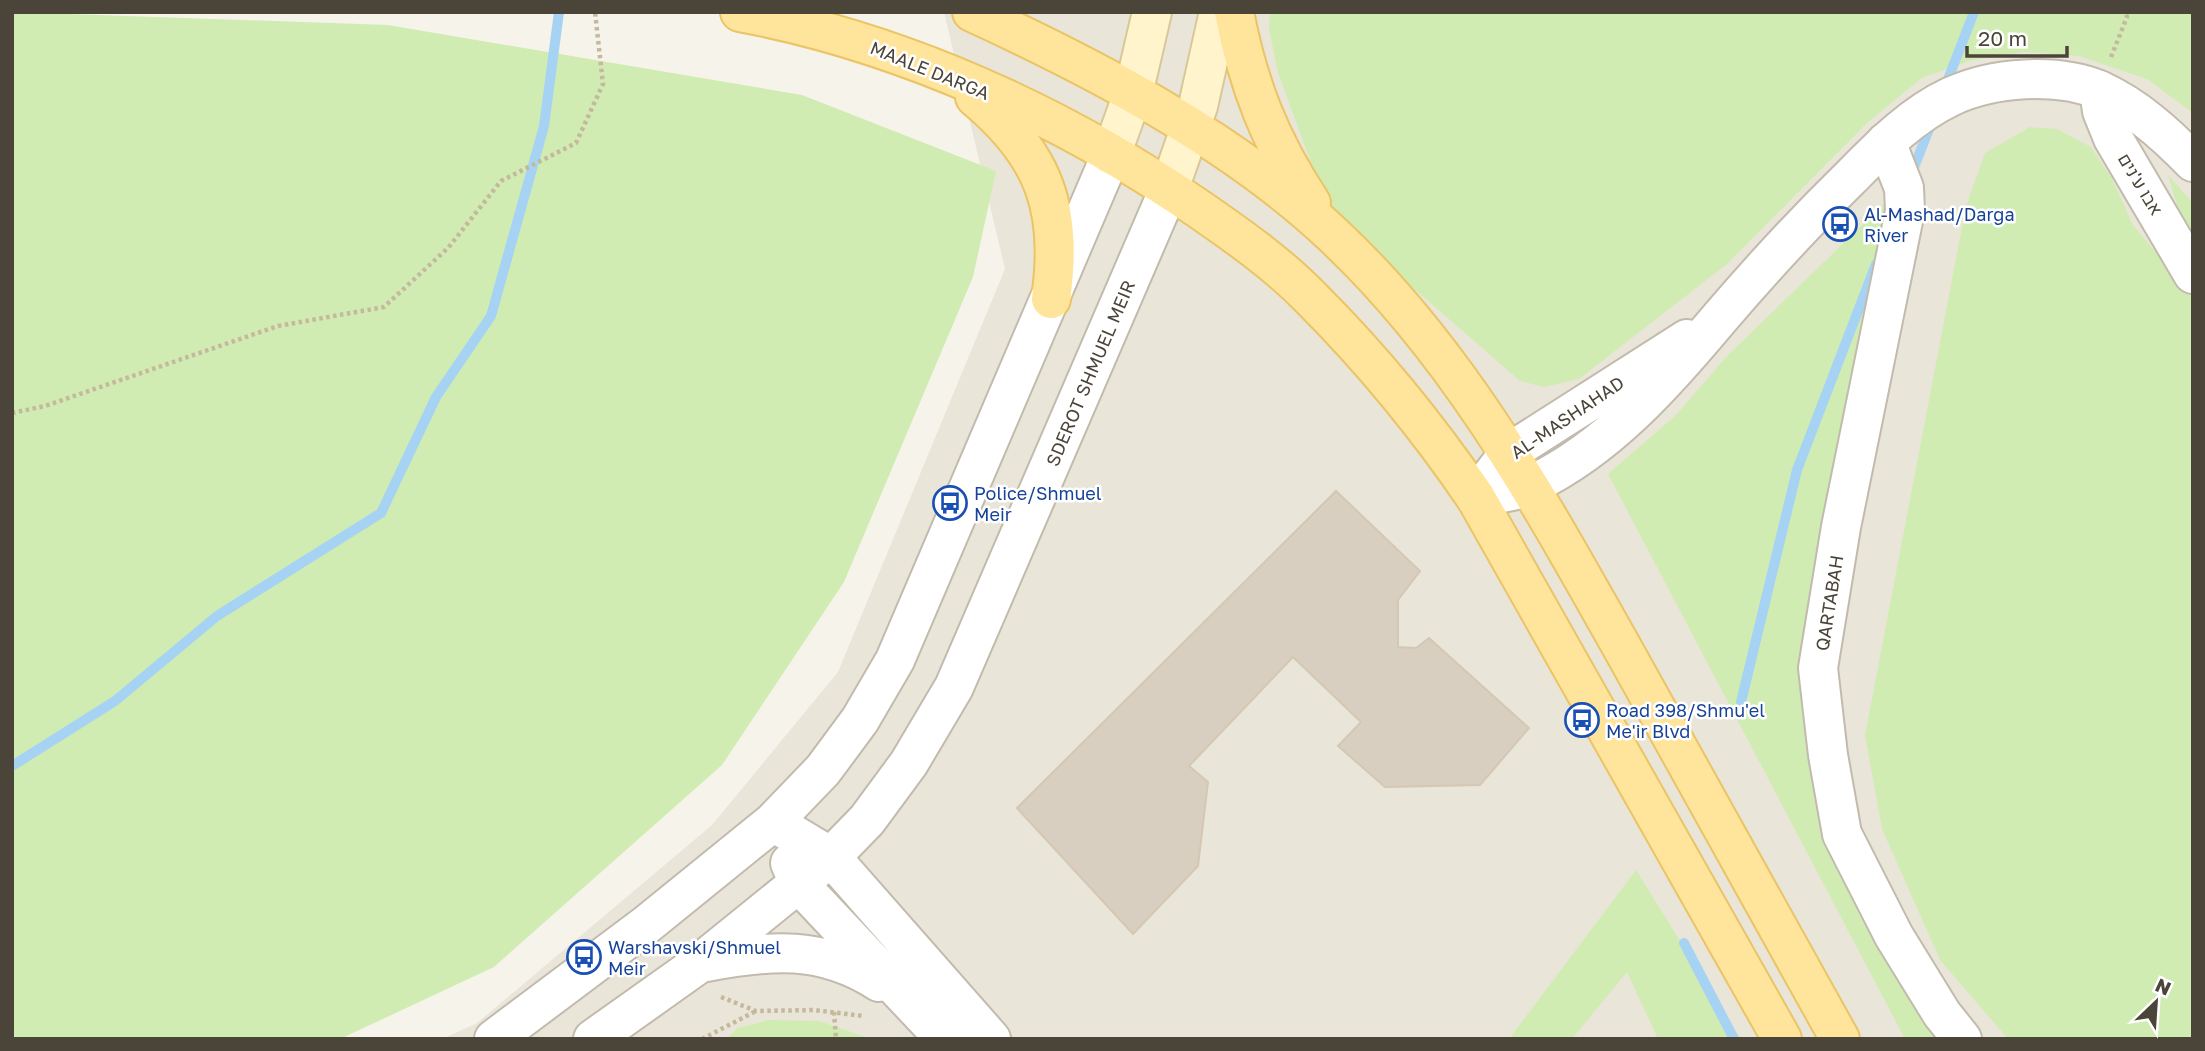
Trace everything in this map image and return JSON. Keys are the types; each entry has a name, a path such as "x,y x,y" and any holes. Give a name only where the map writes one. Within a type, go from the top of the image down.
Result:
{"main road":[{"name":"MAALE DARGA","path":"740,12 859,41 944,71 1046,120 1169,189 1242,239 1310,296 1374,365 1440,444 1476,498 1782,1039"},
{"path":"972,12 1066,55 1191,129 1280,191 1329,231 1416,322 1531,485 1840,1039"},
{"path":"1111,155 1133,94 1152,12"},
{"name":"SDEROT SHMUEL MEIR","path":"1169,189 1191,129 1210,59 1219,12"},
{"path":"1234,12 1243,58 1266,126 1281,157 1329,231"},
{"path":"944,71 1020,141 1043,177 1054,212 1057,258 1051,299"}],"street":[{"name":"AL-MASHAHAD","path":"1476,498 1531,485 1581,454 1645,402 1821,206 1886,142 1914,119 1950,97 1981,86 2016,81 2059,81 2099,90 2166,135 2193,162"},
{"name":"אבו ע'נים","path":"2099,90 2102,111 2113,138 2193,274"},
{"name":"QARTABAH","path":"1886,142 1904,188 1905,211 1841,527 1818,667 1828,755 1842,834 1894,936 1942,1014 1962,1039"},
{"path":"495,1039 646,925 773,822 823,770 860,720 895,660 1111,155"},
{"name":"SDEROT SHMUEL MEIR","path":"593,1039 689,971 831,857 867,820 909,763 954,687 1169,189"},
{"name":"AL-MASHAHAD","path":"1476,498 1510,452 1718,320"},
{"path":"773,822 831,857 991,1039"},
{"path":"773,822 799,884 945,1039"},
{"path":"689,971 762,951 812,954 857,968 907,1000"}],"path":[{"path":"12,413 45,406 278,326 384,307 447,248 501,181 576,142 603,84 595,12"},
{"path":"2099,90 2127,14"},
{"path":"689,971 756,1011"},
{"path":"702,1039 756,1011 834,1012 874,1018"},
{"path":"834,1012 836,1039"}],"shaded area":[{"path":"944,12 2193,12 2193,1039 442,1039 477,1023 712,825 838,672 1005,269"}],"green space":[{"path":"12,12 388,25 802,95 996,171 973,277 844,582 722,765 494,967 340,1039 12,1039"},
{"path":"1270,12 2193,12 2193,113 2147,79 2079,56 2024,52 1969,61 1922,78 1868,122 1727,264 1579,379 1544,387 1520,381 1357,239 1330,203 1311,163 1278,73 1269,29"},
{"path":"2030,127 2057,129 2091,147 2112,179 2133,225 2193,297 2193,1039 2008,1039 1940,960 1882,829 1865,735 1966,206 1985,153"},
{"path":"2168,175 2193,203 2193,240 2184,229"},
{"path":"1889,199 1851,386 1826,819 1945,1039 1905,1039 1608,474 1676,415 1726,357"},
{"path":"1636,870 1741,1039 1658,1039 1627,972 1572,1039 1509,1039"},
{"path":"769,1020 819,1021 872,1039 726,1039 738,1028"}],"building":[{"path":"1336,491 1420,571 1398,600 1398,647 1416,648 1429,638 1529,728 1480,785 1385,787 1338,746 1361,722 1293,657 1189,766 1208,782 1198,866 1133,934 1017,808"}],"waterway":[{"path":"12,766 115,701 217,616 381,513 436,397 491,316 544,126 559,12"},
{"path":"1945,87 1974,12"},
{"path":"1911,175 1931,124"},
{"path":"1741,702 1797,470 1876,264"},
{"path":"1684,943 1734,1039"}],"place":[{"name":"Al-Mashad/Darga River","path":"1840,224"},
{"name":"Police/Shmuel Meir","path":"950,503"},
{"name":"Road 398/Shmu'el Me'ir Blvd","path":"1582,720"},
{"name":"Warshavski/Shmuel Meir","path":"584,957"}]}
